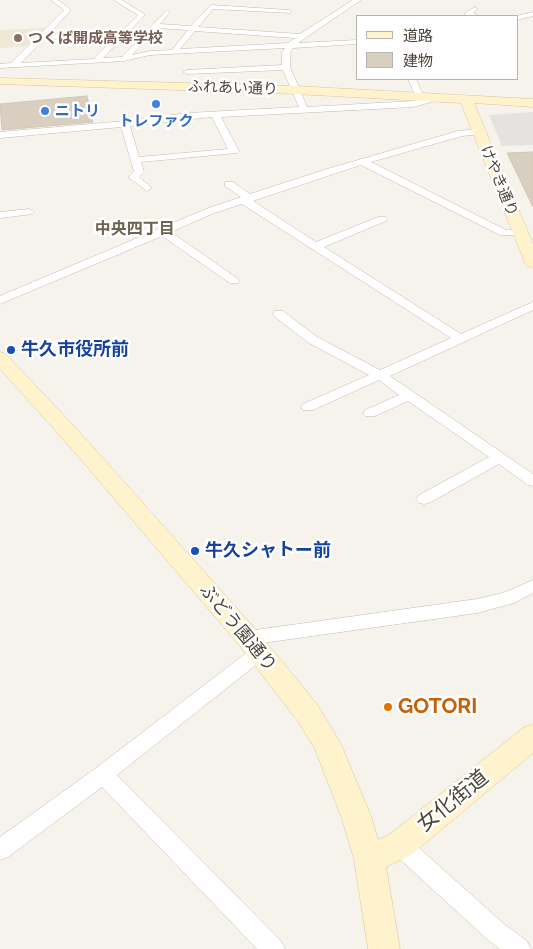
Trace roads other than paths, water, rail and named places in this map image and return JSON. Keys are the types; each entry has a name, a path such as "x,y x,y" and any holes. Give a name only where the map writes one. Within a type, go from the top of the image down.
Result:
{"main road":[{"name":"ふれあい通り","path":"0,81 295,90 533,102"},
{"name":"けやき通り","path":"466,99 533,263"},
{"name":"ぶどう園通り","path":"0,358 78,443 254,645 307,712 327,744 350,800 368,859 384,949"},
{"name":"女化街道","path":"368,859 400,845 533,736"}],"street":[{"path":"13,66 68,10 54,0"},
{"path":"96,62 142,15 117,0"},
{"path":"304,110 286,67 286,53 291,44 301,36 358,0"},
{"path":"174,52 211,7 291,10 285,19"},
{"path":"247,17 252,10"},
{"path":"124,59 167,12"},
{"path":"518,18 533,14"},
{"path":"221,50 241,24"},
{"path":"154,26 236,31 279,30 301,36"},
{"path":"267,48 279,30"},
{"path":"41,38 122,35"},
{"path":"0,66 96,62 124,59 150,53 356,42"},
{"path":"243,49 246,69"},
{"path":"202,51 205,71"},
{"path":"187,72 286,67"},
{"path":"412,80 420,97"},
{"path":"0,135 215,114 412,104 442,98"},
{"path":"135,160 234,151 215,114"},
{"path":"125,124 139,172 133,177 147,188"},
{"path":"0,300 210,211 461,133 479,132"},
{"path":"363,162 504,233 520,233"},
{"path":"229,184 248,200 316,246 460,339"},
{"path":"0,215 29,212"},
{"path":"316,246 382,219"},
{"path":"164,232 234,281"},
{"path":"308,407 533,306"},
{"path":"279,314 313,340 380,375 533,482"},
{"path":"370,413 410,395"},
{"path":"424,499 499,458"},
{"path":"0,850 104,774 254,645 477,606 508,598 533,586"},
{"path":"104,774 273,949"},
{"path":"400,845 496,932 519,949"}],"place":[{"name":"つくば開成高等学校","path":"18,38"},
{"name":"トレファク","path":"156,104"},
{"name":"ニトリ","path":"45,111"},
{"name":"牛久市役所前","path":"11,350"},
{"name":"牛久シャトー前","path":"195,551"},
{"name":"GOTORI","path":"388,707"}],"district":[{"name":"中央四丁目","path":"135,229"}]}
